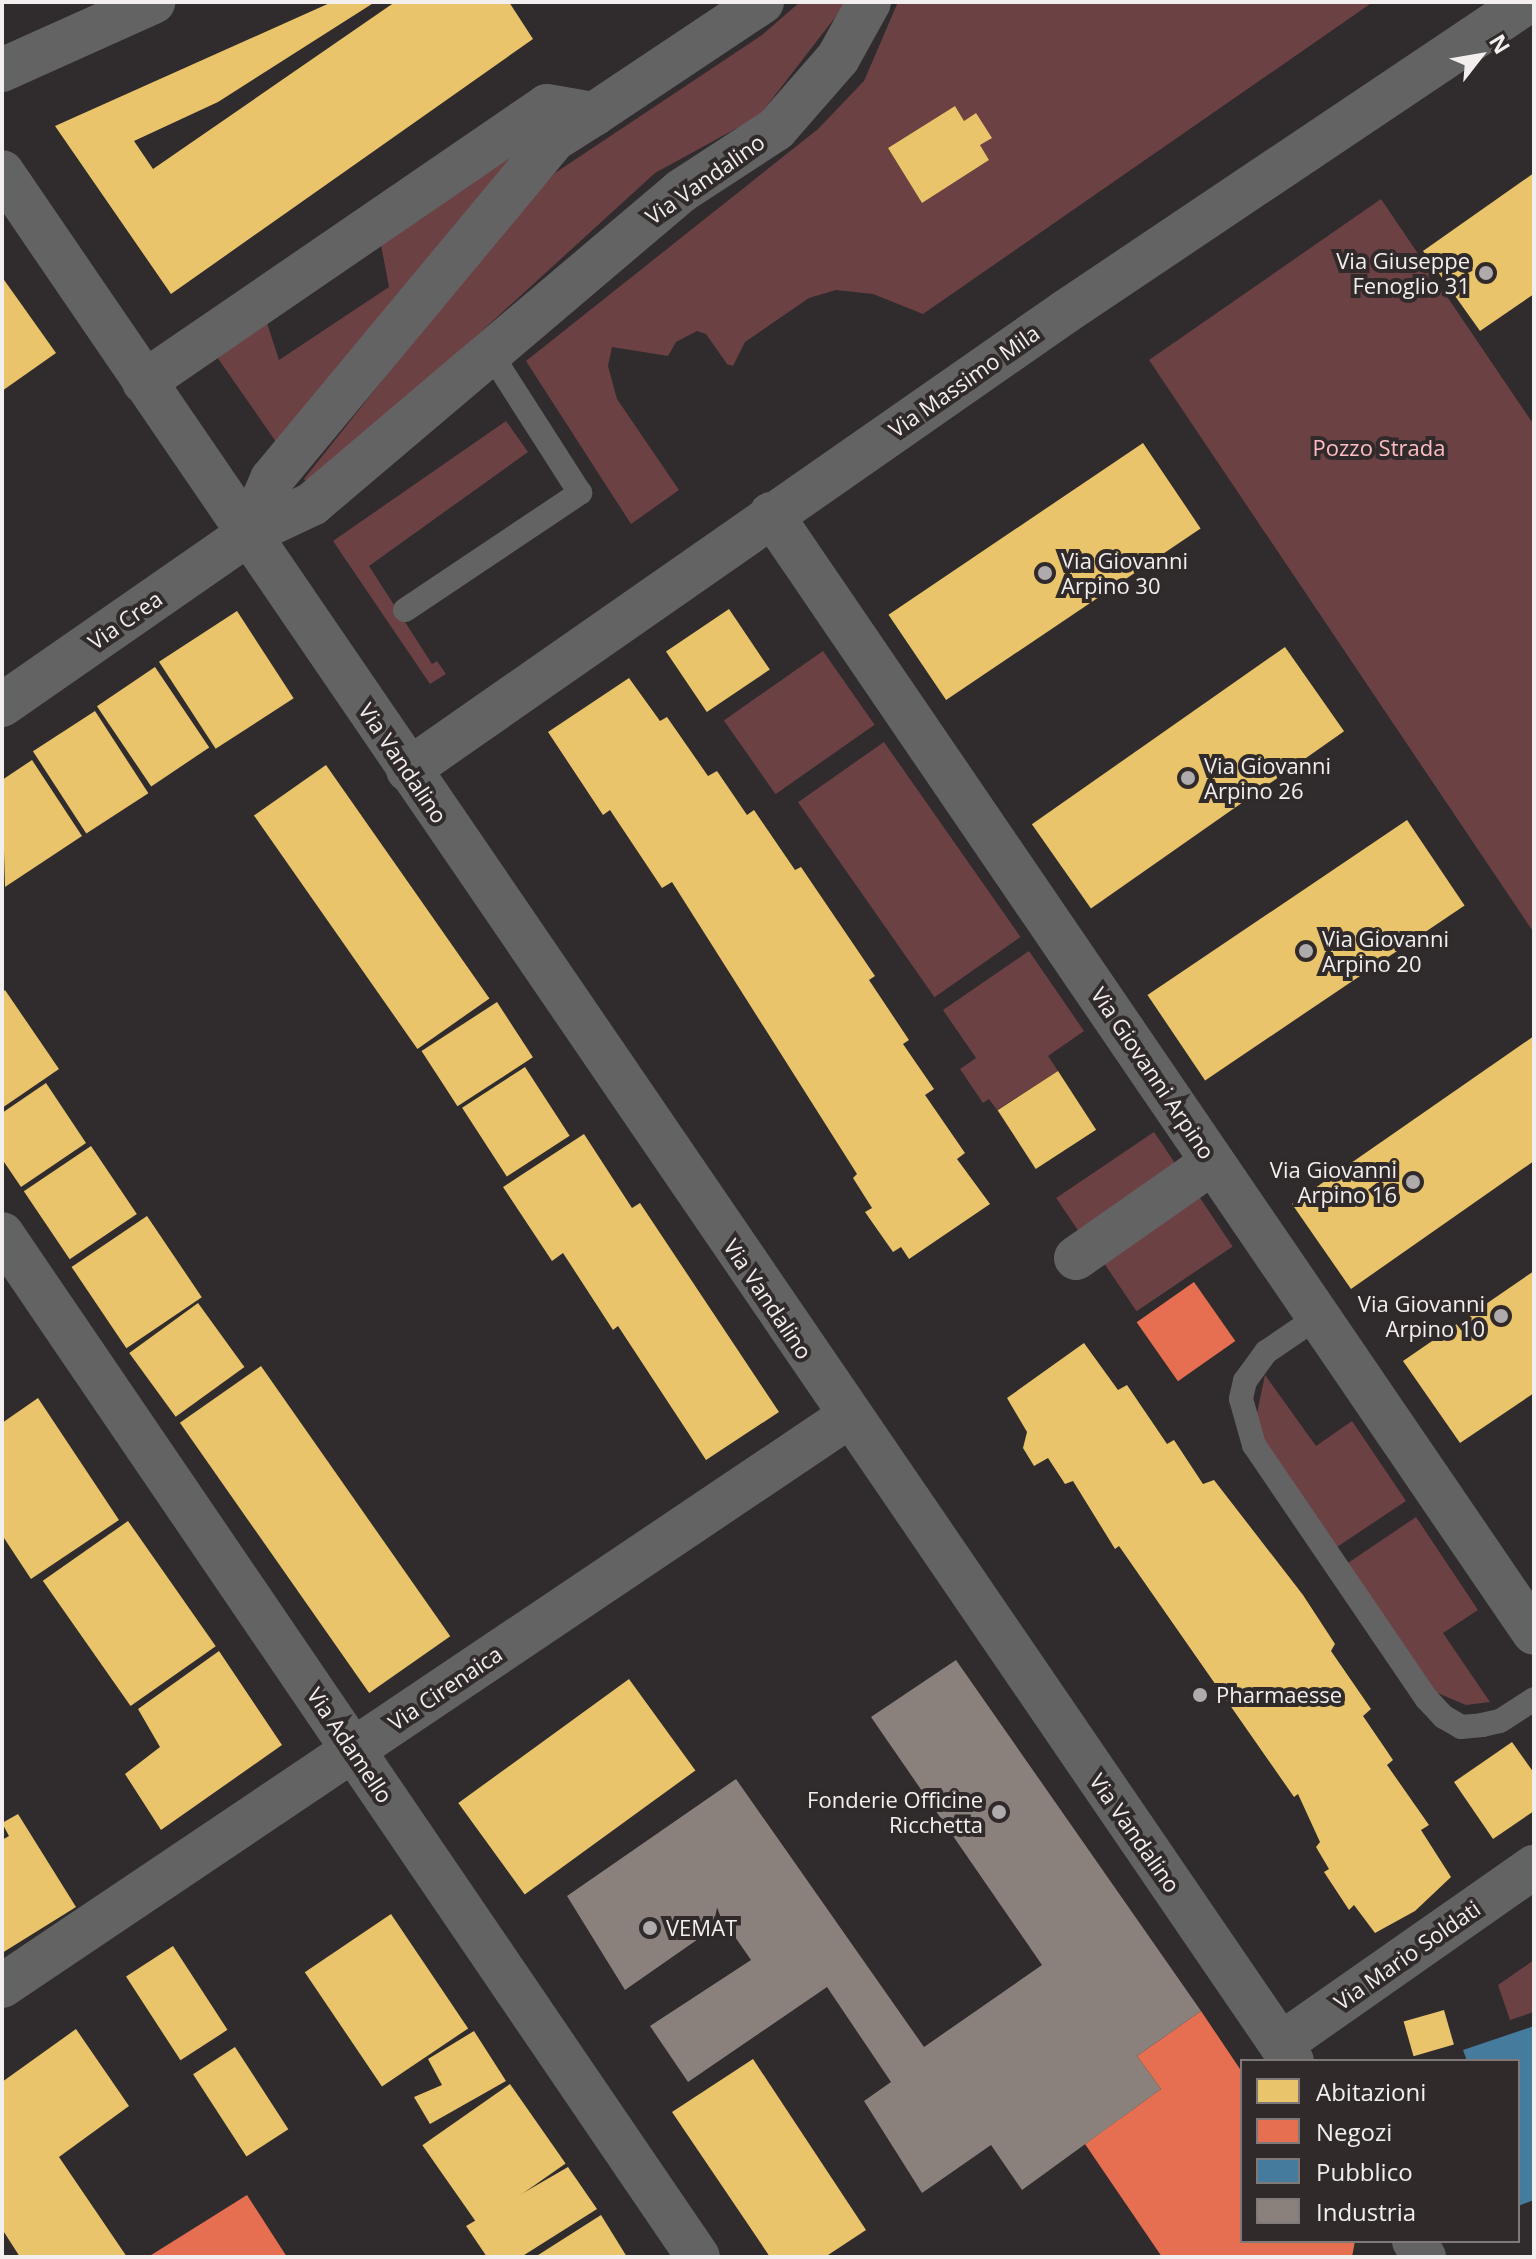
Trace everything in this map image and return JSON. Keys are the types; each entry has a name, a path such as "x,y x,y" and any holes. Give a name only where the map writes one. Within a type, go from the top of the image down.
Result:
{"street":[{"path":"2,70 153,2"},
{"path":"248,534 278,472 553,140 762,2"},
{"name":"Via Vandalino","path":"248,534 312,504 681,191 776,129 838,58 869,2"},
{"name":"Via Massimo Mila","path":"408,770 771,514 1527,2"},
{"path":"144,382 547,106 594,114"},
{"name":"Via Vandalino","path":"2,172 848,1417 1286,2053"},
{"name":"Via Giovanni Arpino","path":"771,514 1534,1633"},
{"name":"Via Crea","path":"2,705 248,534"},
{"path":"1076,1258 1213,1162"},
{"name":"Via Adamello","path":"2,1234 698,2257"},
{"name":"Via Cirenaica","path":"2,1986 848,1417"},
{"name":"Via Mario Soldati","path":"1286,2053 1534,1867"}],"lane":[{"path":"405,610 580,493 491,354"},
{"path":"1319,1316 1266,1352 1245,1381 1244,1419 1254,1445 1444,1717 1461,1727 1482,1725 1500,1721 1534,1699"}],"green space":[{"path":"800,2 847,2 759,116 655,173 311,487 304,479 482,255 555,173 762,35"},
{"path":"898,2 1373,2 923,314 873,294 836,290 809,298 745,342 733,366 727,364 706,334 697,331 676,342 668,356 612,347 608,366 617,399 679,490 631,524 526,361 818,129 864,81","holes":["955,106 964,121 976,113 980,145 989,160 922,203 888,148"]},
{"path":"518,151 281,449 217,357 267,323 279,360 389,287 381,245"},
{"name":"Pozzo Strada","path":"1381,199 1534,425 1534,933 1149,360"},
{"path":"506,421 528,452 369,566 432,664 437,661 446,674 430,684 333,541"},
{"path":"823,651 875,725 776,794 724,720"},
{"path":"884,742 1021,937 935,997 798,802"},
{"path":"1029,951 1084,1031 1048,1056 1058,1071 997,1110 989,1099 983,1103 960,1069 976,1058 943,1010"},
{"path":"1154,1132 1177,1166 1079,1232 1056,1198"},
{"path":"1198,1195 1233,1246 1137,1311 1102,1260"},
{"path":"1265,1375 1316,1446 1352,1421 1406,1501 1334,1549 1262,1441 1255,1423"},
{"path":"1416,1517 1478,1610 1443,1633 1490,1702 1466,1705 1435,1692 1345,1565"},
{"path":"1534,1960 1534,2012 1510,2020 1498,1985"}],"building: Abitazioni":[{"path":"332,2 375,2 218,102 134,141 153,169 395,2 509,2 533,39 171,294 55,126"},
{"path":"955,106 964,121 976,113 992,138 980,145 989,160 922,203 888,148"},
{"name":"Via Giuseppe Fenoglio 31","path":"1534,173 1534,294 1480,331 1423,251"},
{"path":"2,277 56,353 2,391"},
{"name":"Via Giovanni Arpino 30","path":"1143,443 1201,528 946,700 888,615"},
{"path":"729,609 770,670 707,712 666,651"},
{"path":"237,611 294,698 216,749 159,662"},
{"name":"Via Giovanni Arpino 26","path":"1285,647 1344,731 1091,909 1032,824"},
{"path":"155,667 209,747 151,787 97,706"},
{"path":"629,678 660,721 667,717 708,776 717,771 747,815 754,810 795,870 801,867 875,976 869,980 909,1040 903,1044 934,1089 925,1095 965,1153 957,1159 990,1204 909,1259 901,1247 893,1252 865,1212 872,1208 853,1178 857,1174 672,882 662,888 610,810 603,815 548,732"},
{"path":"95,711 148,793 86,833 33,751"},
{"path":"32,760 82,836 5,887 2,780"},
{"path":"326,765 489,998 417,1049 254,815"},
{"name":"Via Giovanni Arpino 20","path":"1407,820 1465,905 1205,1080 1148,995"},
{"path":"5,990 59,1069 2,1108 2,993"},
{"path":"497,1002 533,1057 457,1106 422,1051"},
{"name":"Via Giovanni Arpino 16","path":"1534,1036 1534,1161 1351,1289 1292,1204"},
{"path":"525,1067 570,1136 507,1177 462,1108"},
{"path":"1058,1071 1096,1130 1036,1169 998,1110"},
{"path":"46,1083 86,1143 21,1187 2,1159 2,1113"},
{"path":"584,1134 632,1208 640,1203 779,1412 706,1460 618,1326 613,1330 563,1253 552,1261 503,1187"},
{"path":"91,1146 137,1214 70,1259 24,1191"},
{"path":"147,1216 202,1297 126,1348 72,1267"},
{"name":"Via Giovanni Arpino 10","path":"1534,1271 1534,1393 1460,1443 1403,1361"},
{"path":"198,1303 244,1367 176,1417 129,1353"},
{"path":"1084,1343 1118,1390 1127,1385 1167,1444 1174,1440 1203,1484 1214,1480 1303,1595 1335,1644 1331,1651 1371,1709 1363,1716 1393,1760 1387,1765 1429,1825 1421,1830 1451,1877 1415,1911 1375,1933 1354,1905 1349,1910 1324,1872 1329,1869 1316,1847 1320,1842 1298,1794 1294,1797 1119,1546 1115,1549 1073,1481 1065,1484 1048,1458 1034,1466 1023,1448 1027,1432 1007,1398"},
{"path":"261,1366 450,1636 369,1693 180,1423"},
{"path":"38,1398 119,1520 31,1579 2,1535 2,1423"},
{"path":"128,1521 216,1646 131,1706 43,1581"},
{"path":"219,1651 282,1745 161,1830 125,1774 160,1747 138,1709"},
{"path":"629,1679 695,1770 525,1894 458,1803"},
{"path":"1512,1742 1534,1773 1534,1811 1493,1839 1454,1782"},
{"path":"18,1814 76,1907 2,1953 2,1840 9,1836 2,1823"},
{"path":"391,1914 468,2028 382,2087 305,1972"},
{"path":"173,1946 227,2030 180,2060 126,1976"},
{"path":"1444,2010 1454,2045 1414,2056 1404,2022"},
{"path":"76,2029 129,2106 59,2157 127,2257 20,2257 2,2229 2,2082"},
{"path":"474,2031 506,2081 430,2124 414,2097 442,2085 428,2059"},
{"path":"235,2047 288,2129 246,2156 193,2074"},
{"path":"753,2059 866,2230 825,2257 770,2257 672,2112"},
{"path":"510,2084 566,2163 478,2225 422,2145"},
{"path":"568,2167 597,2209 521,2257 487,2257 466,2226"},
{"path":"601,2215 627,2257 535,2257"}],"building: Negozi":[{"path":"1194,1282 1235,1341 1178,1381 1137,1322"},
{"path":"1201,2011 1240,2069 1240,2243 1355,2243 1352,2257 1162,2257 1085,2144 1161,2089 1137,2056"},
{"path":"247,2195 287,2257 148,2257"}],"building: Pubblico":[{"path":"1534,2026 1534,2200 1520,2205 1520,2059 1466,2059 1463,2050"}],"building: Industria":[{"path":"956,1660 1201,2011 1137,2056 1161,2089 1022,2190 991,2145 922,2193 864,2101 891,2082 827,1987 688,2082 650,2026 751,1960 724,1921 625,1990 567,1896 736,1779 924,2047 1042,1965 871,1717"}],"place":[{"name":"Via Giuseppe Fenoglio 31","path":"1486,273"},
{"name":"Via Giovanni Arpino 30","path":"1045,573"},
{"name":"Via Giovanni Arpino 26","path":"1188,778"},
{"name":"Via Giovanni Arpino 20","path":"1306,951"},
{"name":"Via Giovanni Arpino 16","path":"1413,1182"},
{"name":"Via Giovanni Arpino 10","path":"1501,1316"},
{"name":"Pharmaesse","path":"1200,1695"},
{"name":"Fonderie Officine Ricchetta","path":"999,1812"},
{"name":"VEMAT","path":"650,1928"}]}
